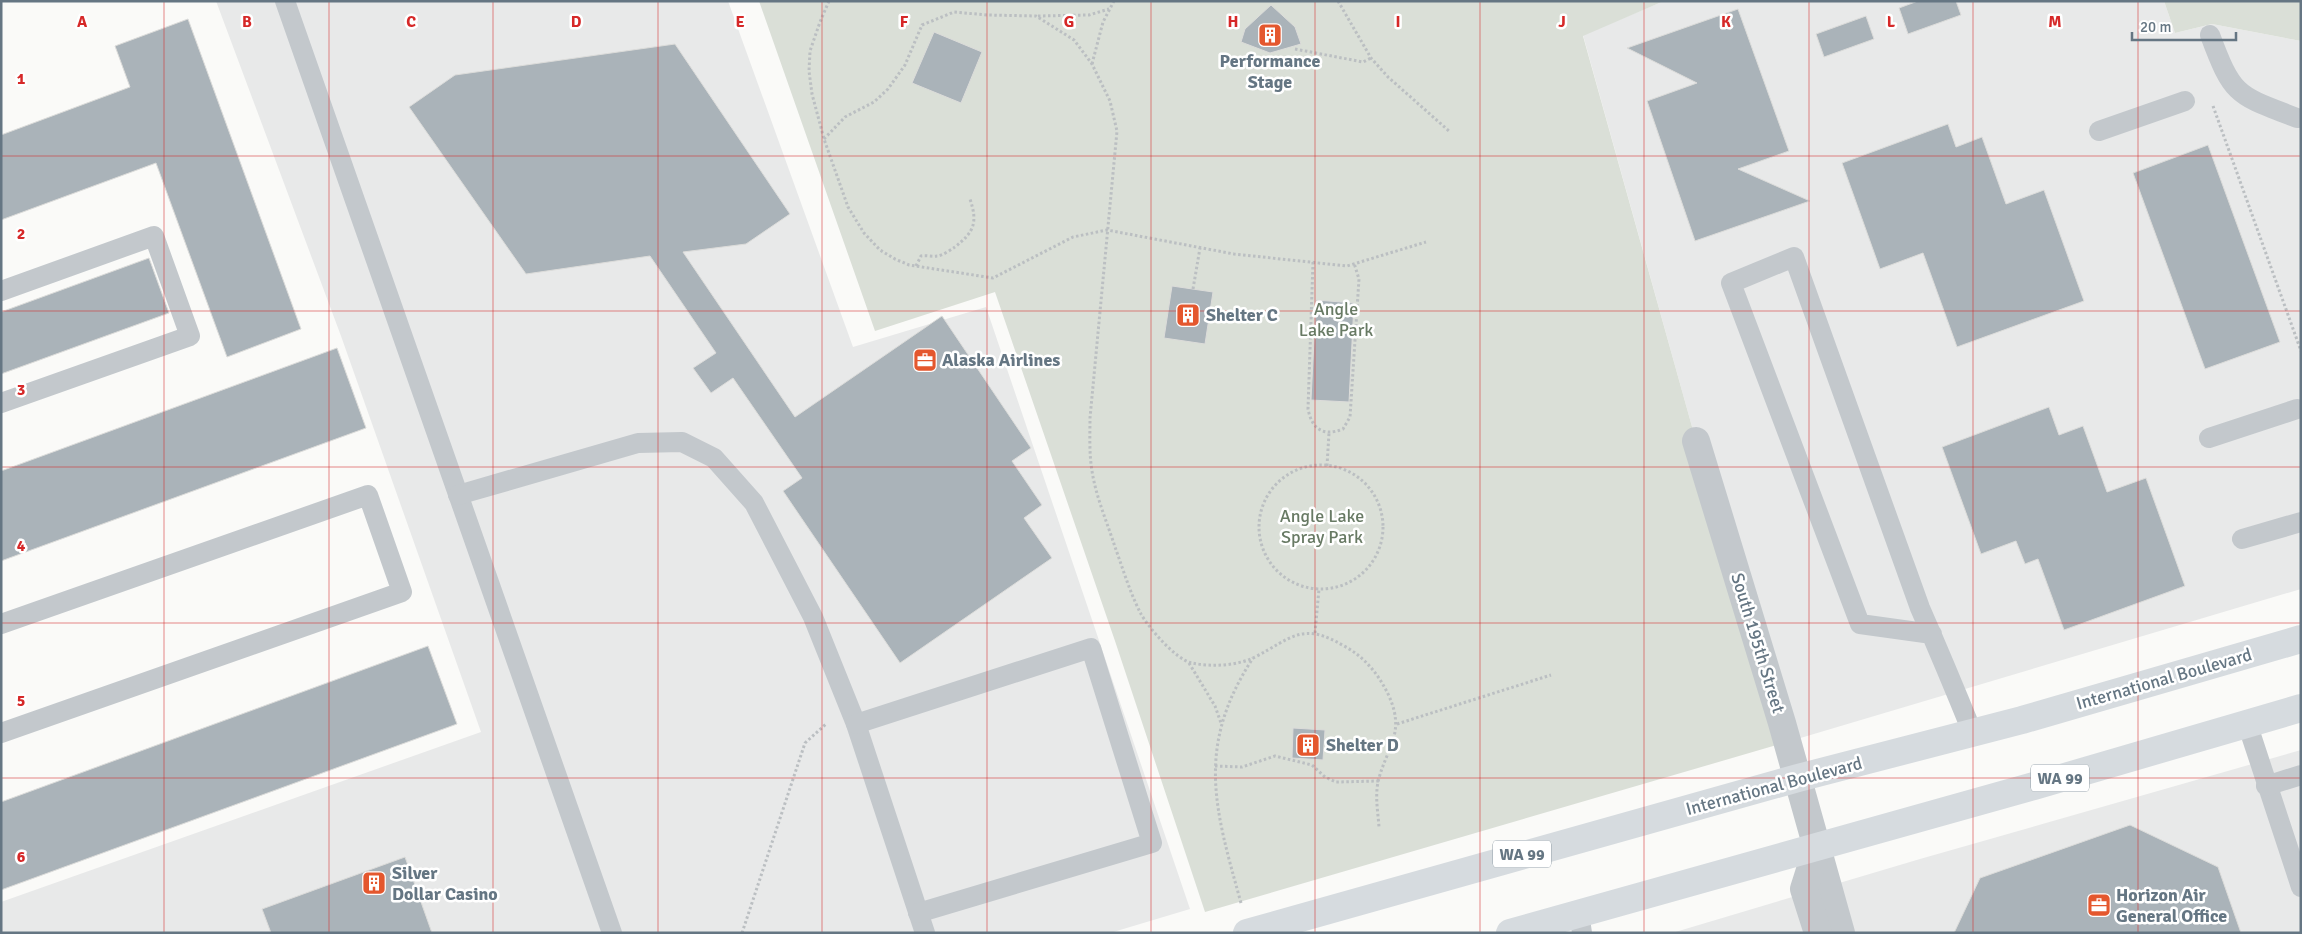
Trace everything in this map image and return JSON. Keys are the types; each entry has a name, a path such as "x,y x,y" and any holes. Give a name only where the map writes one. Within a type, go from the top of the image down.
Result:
{"main road":[{"name":"International Boulevard","path":"1248,932 1798,778 1973,734 2301,639"},
{"name":"WA 99","path":"1510,933 1580,923 1818,845 2034,786 2301,708"}],"street":[{"name":"South 195th Street","path":"1696,440 1818,845 1841,933"},
{"path":"1813,926 1804,889 1818,845"}],"lane":[{"path":"285,1 612,933"},
{"path":"2210,35 2224,73 2234,87 2243,95 2256,102 2300,121"},
{"path":"2099,131 2185,101"},
{"path":"1,290 154,236 190,336 1,403"},
{"path":"1932,634 1860,624 1730,283 1794,257 1932,634 1973,734"},
{"path":"2209,438 2297,409"},
{"path":"458,495 638,443 682,442 714,458 754,503 813,617 853,718 925,933"},
{"path":"1,624 368,495 402,592 1,734"},
{"path":"2242,540 2301,522"},
{"path":"853,718 1091,648 1152,843 918,913"},
{"path":"2247,723 2266,786 2301,887"},
{"path":"2266,786 2301,775"}],"path":[{"path":"830,1 810,51 809,71 812,94 824,139 848,207 864,233 880,250 895,259 916,266 993,278 1067,240 1088,232 1107,230 1234,254 1347,266 1426,242"},
{"path":"1092,64 1103,22 1114,1"},
{"path":"1338,1 1371,58 1388,78 1449,131"},
{"path":"824,139 845,118 874,102 888,89 905,65 922,25 954,12 987,16 1089,15 1109,9"},
{"path":"1036,16 1074,40 1092,64 1110,101 1117,131 1090,418 1092,471 1100,502 1140,612 1153,633 1189,663 1212,699 1222,724"},
{"path":"1295,49 1363,62 1371,58"},
{"path":"2212,103 2301,351"},
{"path":"916,266 921,256 937,256 951,250 970,234 974,223 974,209 970,199"},
{"path":"1194,289 1200,248"},
{"path":"1313,262 1308,408 1314,426 1319,430 1329,433 1343,429 1350,417 1359,279 1354,263"},
{"path":"1327,466 1329,433"},
{"path":"1318,465 1339,467 1357,477 1372,491 1381,510 1383,530 1379,550 1369,568 1353,581 1334,588 1319,589 1294,584 1278,572 1266,556 1259,536 1260,515 1267,496 1280,480 1298,469 1318,465"},
{"path":"1315,633 1319,589"},
{"path":"1189,663 1225,665 1253,658 1294,635 1315,633 1333,639 1367,662 1389,697 1397,724 1396,734 1378,781 1376,794 1379,827"},
{"path":"1248,932 1216,806 1215,766 1222,724 1232,695 1253,658"},
{"path":"1397,724 1551,676"},
{"path":"742,933 805,743 828,721 853,718"},
{"path":"1215,766 1242,767 1275,756 1312,765 1326,777 1336,782 1378,781"}],"shaded area":[{"path":"216,1 728,1 853,347 986,307 1190,909 1110,933 1,933 1,902 481,732 341,336"},
{"path":"1664,1 2164,1 2175,33 2212,24 2301,41 2301,589 1787,742 1696,441 1583,35"},
{"path":"2301,750 2301,933 1672,933 1920,859"}],"green space":[{"name":"Angle Lake Park","path":"759,1 1664,1 1583,36 1696,441 1787,742 1205,912 1115,641 995,292 875,331"},
{"path":"2164,1 2301,1 2301,41 2212,24 2175,33"}],"building":[{"path":"1918,1 1956,1 1961,15 1908,34 1899,8"},
{"name":"Performance Stage","path":"1271,5 1295,27 1301,44 1270,53 1241,42 1245,29"},
{"path":"1738,9 1789,151 1738,169 1810,201 1695,241 1647,101 1697,83 1627,48"},
{"path":"1866,16 1874,39 1824,57 1816,34"},
{"path":"188,19 301,329 227,357 156,163 1,220 1,135 130,87 115,46"},
{"path":"934,32 982,52 961,103 912,83"},
{"name":"Alaska Airlines","path":"675,44 790,214 746,244 683,252 795,417 942,316 1031,448 1012,461 1042,505 1024,518 1052,558 900,663 783,491 802,478 733,378 711,393 693,368 716,353 650,256 526,274 409,107 455,75"},
{"path":"1948,124 1956,147 1982,137 2006,204 2044,190 2084,301 1957,347 1923,253 1880,269 1842,163"},
{"path":"2208,145 2280,342 2205,369 2133,173"},
{"path":"149,258 169,313 1,374 1,312"},
{"name":"Shelter C","path":"1172,286 1213,292 1205,344 1164,338"},
{"path":"1316,300 1354,303 1349,402 1311,400"},
{"path":"337,348 366,428 1,561 1,471"},
{"path":"2049,407 2059,435 2083,426 2107,492 2146,478 2185,586 2064,630 2038,559 2025,564 2016,541 1981,554 1942,447"},
{"path":"428,646 457,724 1,890 1,802"},
{"name":"Shelter D","path":"1293,728 1325,730 1323,760 1292,758"},
{"name":"Horizon Air General Office","path":"2130,825 2218,867 2241,933 1954,933 1980,878"},
{"name":"Silver Dollar Casino","path":"405,857 432,933 271,933 262,909"}],"place":[{"name":"Performance Stage","path":"1270,35"},
{"name":"Shelter C","path":"1188,315"},
{"name":"Alaska Airlines","path":"925,360"},
{"name":"Shelter D","path":"1308,745"},
{"name":"Silver Dollar Casino","path":"374,883"},
{"name":"Horizon Air General Office","path":"2099,905"}],"park label":[{"name":"Angle Lake Spray Park","path":"1322,526"}]}
